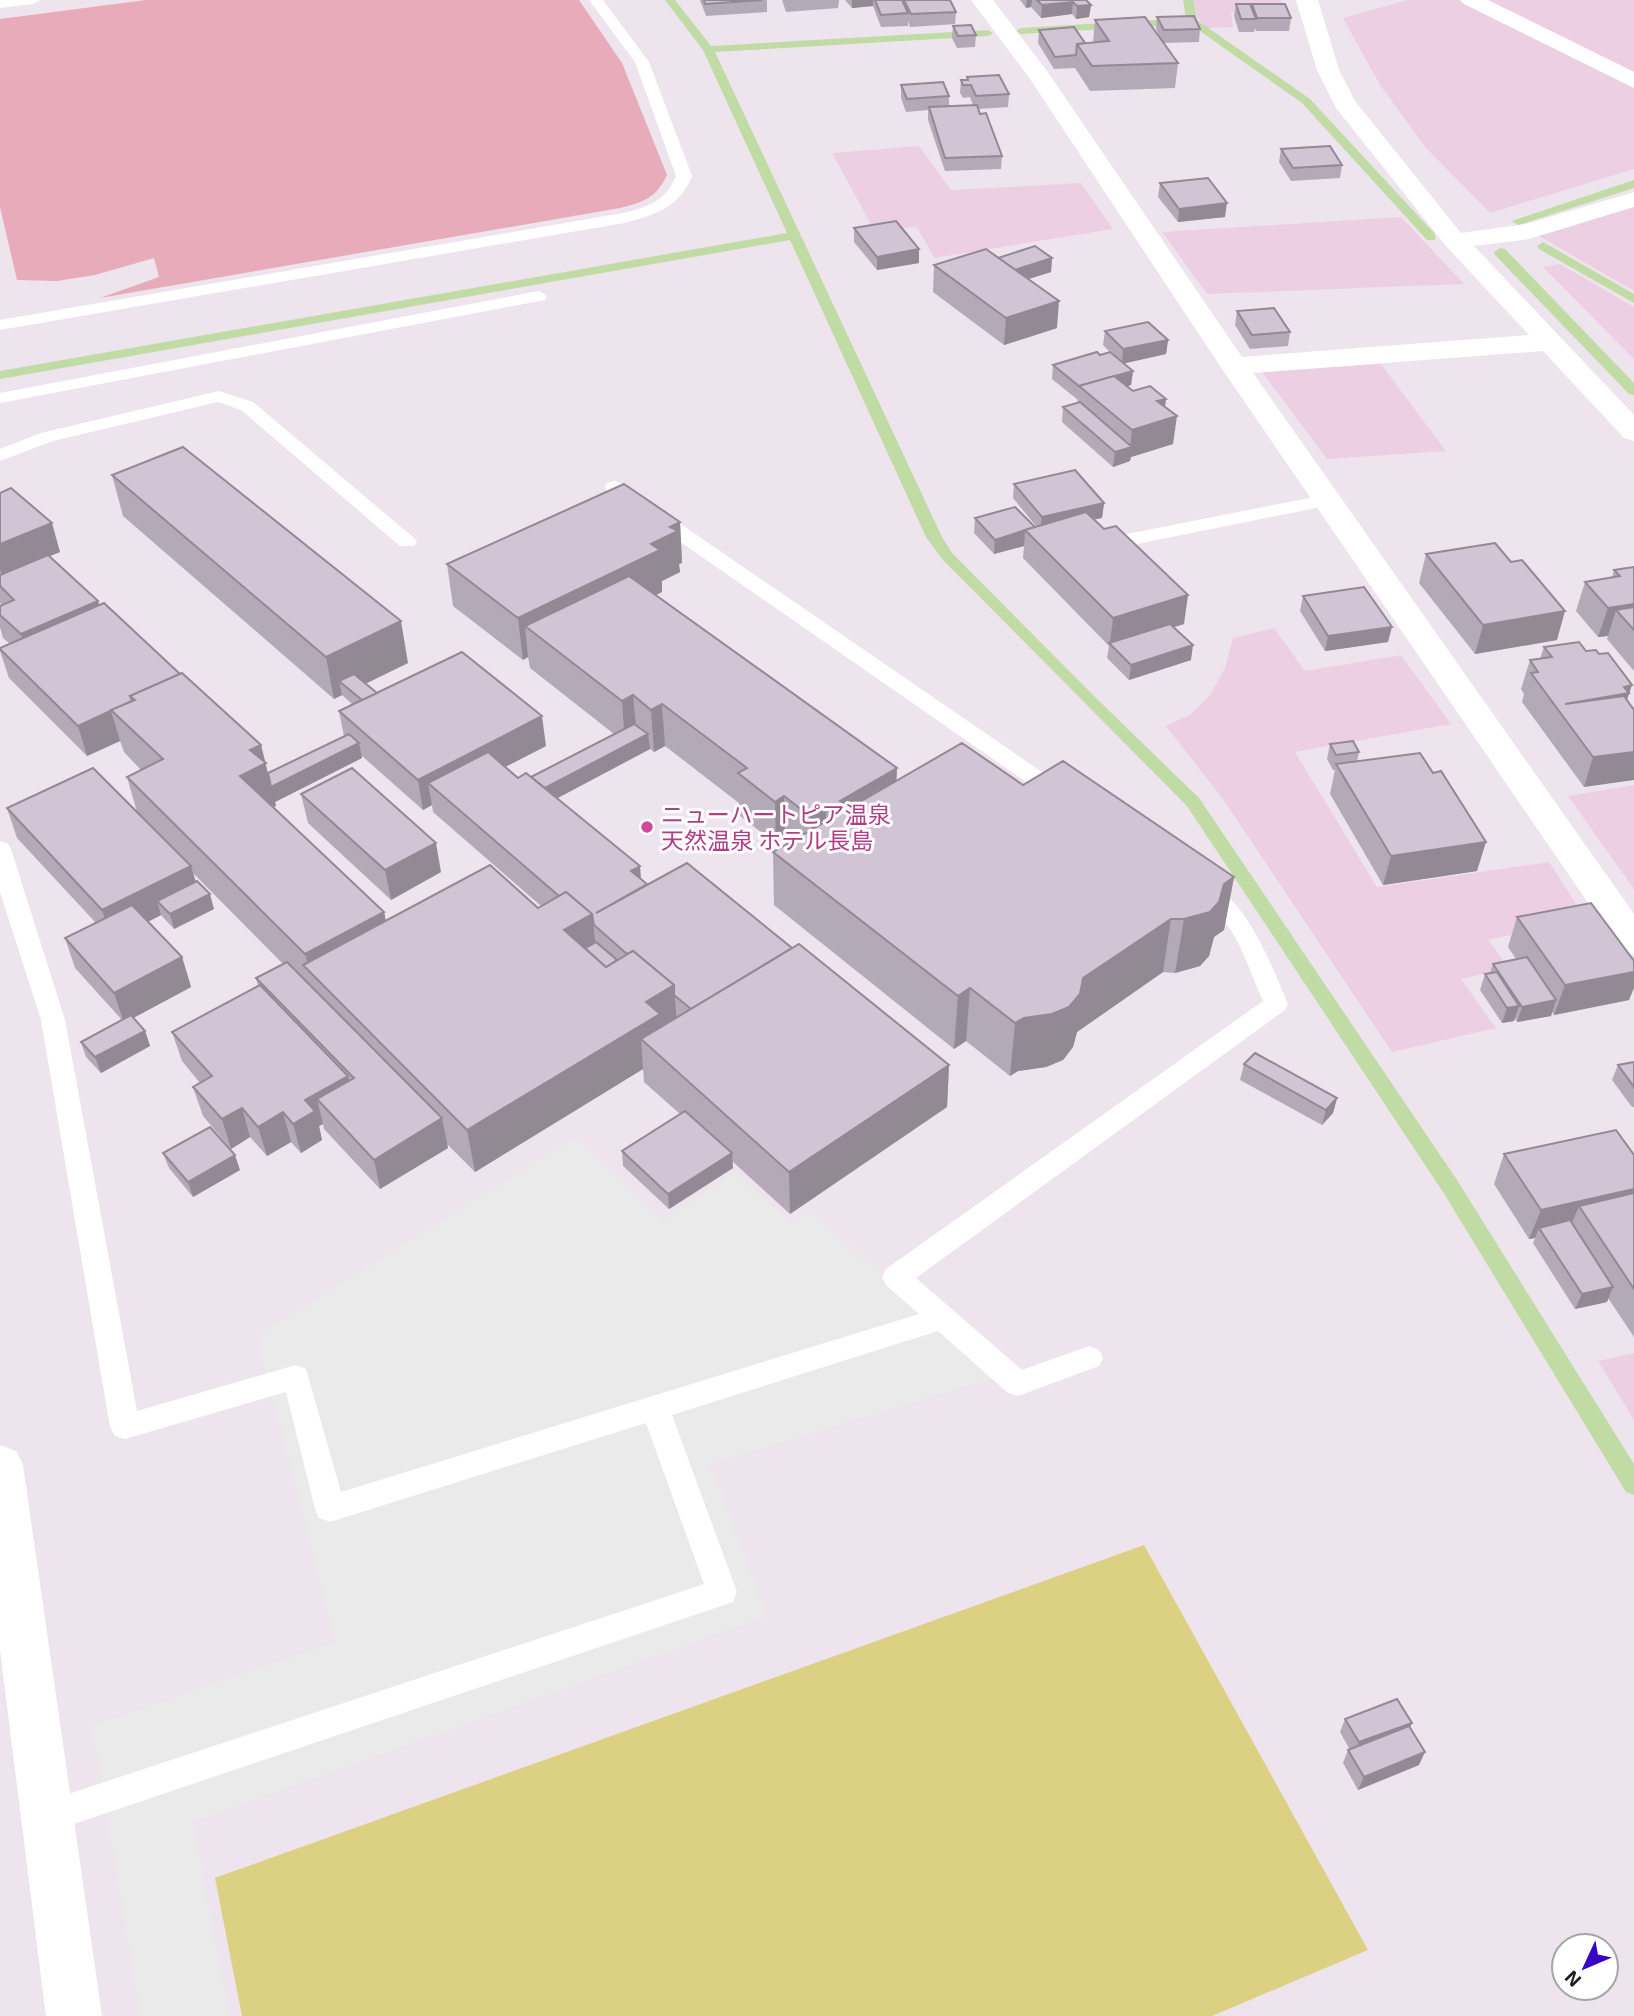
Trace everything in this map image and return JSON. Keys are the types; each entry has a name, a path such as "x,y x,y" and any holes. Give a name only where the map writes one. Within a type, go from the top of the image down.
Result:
{"street":[{"path":"982,0 1039,76 1234,366 1634,942"},
{"path":"1307,0 1328,70 1344,103 1455,241 1634,432"},
{"path":"1471,0 1634,81"},
{"path":"1455,241 1529,231 1634,199"},
{"path":"1234,366 1549,342"},
{"path":"0,1465 74,2016"}],"lane":[{"path":"0,4 33,0"},
{"path":"0,325 610,221 657,209 679,193 684,176 642,62 596,0"},
{"path":"0,455 176,385 539,296"},
{"path":"0,398 176,385 219,396 247,406 407,542"},
{"path":"614,487 1081,809"},
{"path":"1122,541 1329,500"},
{"path":"0,849 3,866 53,1020 125,1427 296,1377 330,1509 943,1318"},
{"path":"1089,1358 1018,1384 895,1277 1276,1004 1240,924 1228,911 1183,880"},
{"path":"47,1816 722,1592 654,1408"}],"shaded area":[{"path":"146,0 579,0 622,63 667,175 654,194 636,204 620,208 100,298 159,277 154,258 95,275 57,281 17,280 0,207 0,19"},
{"path":"1193,0 1281,0 1284,13 1231,12 1233,27 1208,28 1197,18"},
{"path":"1407,0 1460,0 1634,86 1634,169 1490,213 1426,148 1380,85 1343,18"},
{"path":"1488,0 1634,0 1634,72"},
{"path":"919,146 951,190 1081,183 1113,229 934,258 917,227 874,230 832,153"},
{"path":"1634,206 1634,291 1539,236"},
{"path":"1401,217 1464,284 1207,294 1162,232"},
{"path":"1560,264 1634,307 1634,359 1543,267"},
{"path":"1381,364 1446,451 1327,459 1262,372"},
{"path":"1274,628 1305,671 1401,655 1451,724 1295,752 1377,887 1549,862 1585,918 1488,940 1509,968 1461,979 1496,1028 1392,1052 1223,799 1166,726 1191,714 1210,695 1225,668 1233,638"},
{"path":"1634,785 1634,889 1568,796"},
{"path":"575,1138 662,1221 735,1172 791,1224 810,1211 996,1377 710,1464 767,1616 192,1822 230,2016 141,2016 92,1726 336,1642 257,1336"},
{"path":"1634,1353 1634,1420 1598,1361"},
{"path":"1144,1545 1368,1950 1212,2016 242,2016 215,1878"}],"building":[{"path":"704,0 762,0 705,4"},
{"path":"875,0 902,0 908,13 881,15"},
{"path":"904,0 950,0 956,12 911,14"},
{"path":"1037,0 1086,0 1091,5 1077,6 1073,2 1042,5"},
{"path":"1236,4 1250,4 1256,19 1241,19"},
{"path":"1252,4 1285,4 1291,18 1257,18"},
{"path":"1194,16 1200,29 1164,30 1157,17"},
{"path":"1145,17 1178,63 1092,66 1077,44 1109,41 1095,20"},
{"path":"971,25 976,35 958,36 953,26"},
{"path":"1074,27 1085,43 1077,44 1076,55 1055,57 1039,30"},
{"path":"999,75 1009,94 976,96 971,85 963,85 961,80 968,80 967,77"},
{"path":"943,82 949,96 907,99 901,85"},
{"path":"977,105 980,114 986,113 1002,156 945,158 929,107"},
{"path":"1330,146 1342,165 1293,168 1281,149"},
{"path":"1208,178 1227,203 1179,209 1160,183"},
{"path":"896,221 919,249 877,257 854,228"},
{"path":"1035,246 1052,258 1015,270 998,258"},
{"path":"986,249 1059,301 1006,318 934,265"},
{"path":"1274,308 1290,332 1252,335 1237,311"},
{"path":"1148,322 1168,340 1123,349 1105,331"},
{"path":"1097,352 1100,355 1110,352 1133,371 1080,387 1053,365"},
{"path":"1114,376 1133,391 1150,386 1166,399 1157,401 1177,416 1132,430 1079,386"},
{"path":"1080,402 1132,447 1115,452 1063,407"},
{"path":"183,447 401,621 326,657 112,475"},
{"path":"1075,470 1104,503 1042,517 1014,484"},
{"path":"624,484 680,522 670,527 678,531 651,544 660,550 518,618 447,564"},
{"path":"11,488 52,523 0,544 0,493"},
{"path":"1015,507 1035,527 995,540 975,518"},
{"path":"1086,512 1104,529 1116,526 1188,595 1113,618 1025,530"},
{"path":"1495,543 1511,562 1522,560 1565,611 1483,625 1426,554"},
{"path":"48,555 98,601 21,634 0,615 0,606 14,600 0,586 0,575"},
{"path":"1634,567 1634,604 1608,608 1585,582 1620,576 1614,570"},
{"path":"629,576 897,768 840,801 850,807 835,816 826,809 811,817 784,796 775,802 738,773 747,768 662,704 651,710 633,695 622,701 525,626"},
{"path":"1364,587 1392,627 1328,636 1303,596"},
{"path":"104,603 180,674 130,696 132,701 78,726 0,648"},
{"path":"1634,607 1634,630 1616,610"},
{"path":"1170,624 1193,645 1131,665 1109,643"},
{"path":"1579,642 1586,651 1608,653 1632,685 1624,687 1629,693 1565,704 1624,696 1634,710 1634,752 1593,757 1531,673 1538,672 1530,660 1552,657 1544,647"},
{"path":"462,652 542,716 418,780 339,711"},
{"path":"182,673 261,745 250,750 266,763 240,776 384,912 305,954 127,777 163,759 111,710 135,700 130,696"},
{"path":"354,674 377,693 362,700 339,681"},
{"path":"634,724 648,734 545,788 531,777"},
{"path":"349,734 359,743 271,787 268,773"},
{"path":"1353,741 1359,752 1336,755 1330,744"},
{"path":"962,743 1023,785 1063,761 1234,877 1224,884 1219,902 1210,912 1184,919 1171,919 1083,978 1080,994 1069,1007 1052,1014 1024,1018 1015,1023 970,988 958,996 773,852"},
{"path":"488,752 518,778 526,773 640,866 631,871 647,884 596,913 687,863 792,948 691,1009 674,995 674,985 633,951 627,954 594,925 592,914 566,892 559,896 428,783"},
{"path":"1420,753 1433,773 1441,771 1486,842 1391,856 1336,764"},
{"path":"93,768 191,866 102,910 7,808"},
{"path":"352,768 436,843 385,870 301,794"},
{"path":"490,865 538,908 566,892 592,914 564,930 606,967 633,951 674,985 646,1002 660,1014 467,1130 303,965"},
{"path":"197,881 210,894 170,914 157,901"},
{"path":"1591,903 1634,961 1634,972 1565,985 1517,917"},
{"path":"132,905 182,957 114,993 65,938"},
{"path":"596,942 617,960 606,967 585,948"},
{"path":"799,944 949,1065 789,1172 641,1039"},
{"path":"1527,957 1556,1000 1522,1007 1493,964"},
{"path":"287,962 442,1118 374,1160 317,1099 354,1078 256,978"},
{"path":"1497,972 1519,1006 1507,1008 1485,974"},
{"path":"260,985 348,1076 305,1100 315,1111 293,1124 283,1112 258,1127 242,1108 222,1119 193,1087 212,1076 172,1032"},
{"path":"131,1015 145,1031 95,1057 81,1042"},
{"path":"1255,1053 1337,1098 1326,1110 1244,1064"},
{"path":"1634,1062 1634,1087 1618,1065"},
{"path":"685,1111 732,1153 668,1194 622,1151"},
{"path":"210,1127 235,1155 188,1182 163,1153"},
{"path":"1616,1130 1634,1155 1634,1189 1541,1210 1504,1154"},
{"path":"1634,1193 1634,1289 1579,1206"},
{"path":"1570,1220 1613,1287 1582,1294 1539,1228"},
{"path":"1397,1699 1412,1723 1359,1742 1345,1719"},
{"path":"1409,1726 1425,1752 1364,1777 1348,1750"}],"waterway":[{"path":"670,0 708,49"},
{"path":"1188,0 1192,21"},
{"path":"1021,31 1192,21"},
{"path":"1192,21 1306,101 1431,237"},
{"path":"708,49 988,33"},
{"path":"708,49 934,537 947,556 1090,702 1193,802 1450,1186 1634,1485"},
{"path":"1518,221 1634,184"},
{"path":"0,375 792,236"},
{"path":"1543,246 1634,299"},
{"path":"1500,252 1634,391"}],"place":[{"name":"ニューハートピア温泉 天然温泉 ホテル長島","path":"647,827"}]}
